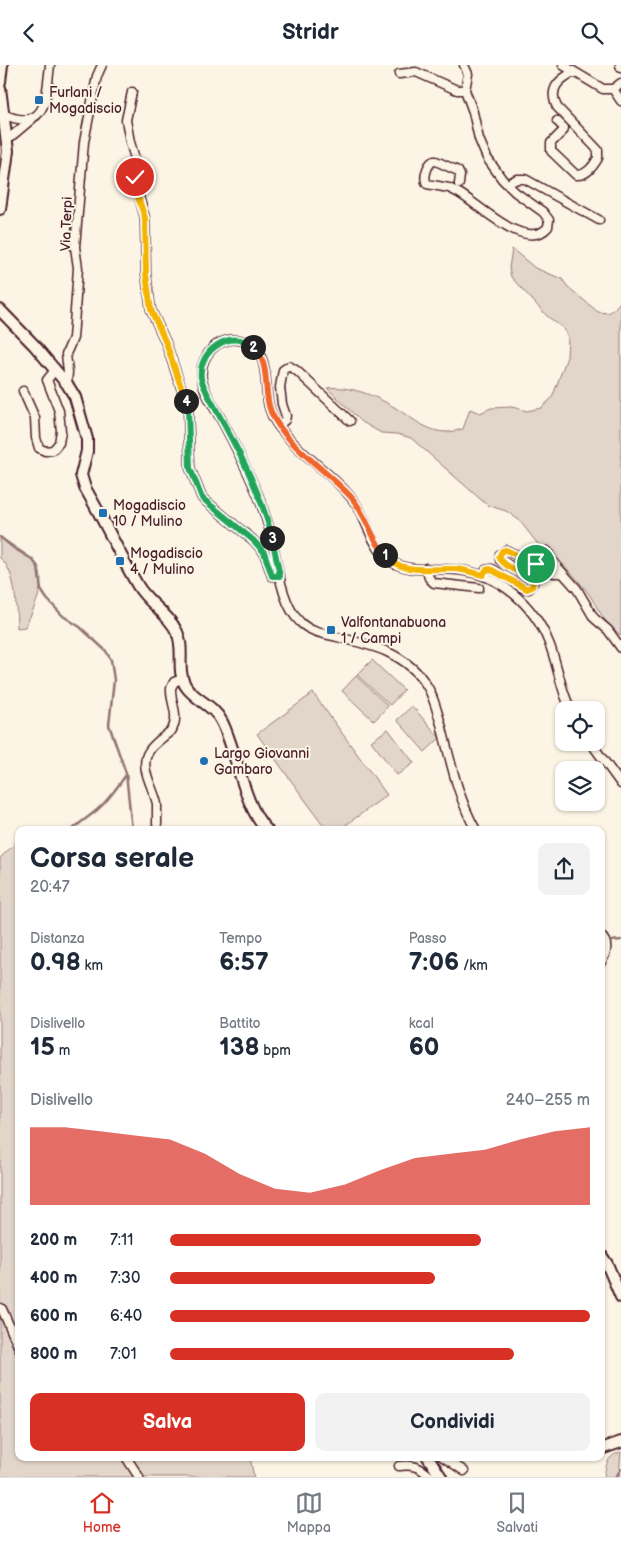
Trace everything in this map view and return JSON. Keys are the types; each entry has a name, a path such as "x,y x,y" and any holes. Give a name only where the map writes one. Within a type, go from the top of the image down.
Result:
{"street":[{"path":"0,82 2,65"},
{"path":"7,141 43,109 50,65"},
{"name":"Via Terpi","path":"67,384 66,354 72,338 78,277 75,247 84,142 97,76 102,65"},
{"path":"459,183 460,175 458,171 436,161 429,164 425,179 427,184 457,191 516,232 533,235 546,230 549,220 546,214 498,175 481,146 473,112 465,90 468,80 464,65"},
{"path":"563,65 603,89 613,89 621,83"},
{"path":"399,74 416,72 457,90 465,90"},
{"path":"557,121 564,128 551,143 551,151 576,175 579,176 586,173 598,159 598,150 556,107 553,99 558,82 574,72"},
{"path":"0,87 8,162 0,209"},
{"path":"613,89 621,101"},
{"path":"132,92 126,120 136,162 136,186 145,218 146,274 151,310 166,343 188,409 190,468 202,498 253,540 264,552 272,576 280,576"},
{"path":"3,114 20,120 32,119"},
{"path":"507,184 517,179 526,179 599,221"},
{"path":"0,310 29,339 67,384 75,397 86,439 87,451 82,470 82,479 139,588 167,617 177,632 180,641 182,679 187,688 218,715 230,739 256,816 265,826"},
{"path":"474,826 462,798 428,687 414,669 387,650 315,631 300,622 288,604 270,529 261,502 201,378 202,367 208,353 218,344 230,339 237,339 250,344 262,357 265,366 270,410 278,426 287,437 354,500 365,518 378,547 389,560 402,566 459,569 483,575 508,589 522,602 540,623 550,645 566,701"},
{"path":"278,426 286,416 282,404 280,377 283,370 289,366 298,371 350,421"},
{"path":"23,391 35,418 36,438 39,448 50,451 59,443 61,431 59,411 47,384 48,378 55,370"},
{"path":"483,575 486,570 490,569 524,588 530,589 532,587 533,581 529,577 500,559 500,554 506,550 554,573 561,573"},
{"path":"547,551 561,573 577,589 594,618 608,630 621,647"},
{"path":"426,568 431,582 479,588"},
{"path":"157,824 156,803 145,764 146,757 150,749 172,730 176,715 171,688 174,683 182,679"},
{"path":"597,751 621,784"},
{"path":"605,1261 621,1297"},
{"path":"0,1308 15,1339"},
{"path":"605,1448 621,1442"},
{"path":"129,1461 139,1477"},
{"path":"431,1461 441,1477"},
{"path":"449,1461 464,1471"},
{"path":"399,1466 417,1466 432,1477"}],"shaded area":[{"path":"512,249 535,268 562,279 568,287 598,312 608,313 621,301 621,636 604,619 589,594 575,577 558,559 537,543 519,520 506,511 487,505 411,438 397,434 381,433 362,422 327,388 344,388 371,395 426,427 449,432 463,429 470,409 480,413 491,408 512,407 527,411 541,408 552,398 567,357 568,337 564,329 547,316 511,277 509,268"},
{"path":"0,537 35,562 40,573 41,581 38,597 25,627 17,628 15,591 10,572 0,558"},
{"path":"372,660 404,690 390,705 357,675"},
{"path":"356,676 388,706 374,721 342,691"},
{"path":"313,693 387,795 344,826 324,826 257,734"},
{"path":"412,706 440,738 425,752 397,720"},
{"path":"388,729 414,763 397,775 371,741"},
{"path":"15,844 15,1461 251,1461 254,1477 0,1477 0,858"},
{"path":"621,1452 619,1477 604,1477 610,1458"}],"waterway":[{"path":"0,537 32,559 38,567 41,590 47,599 63,616 80,627 106,651 111,660 114,680 109,725 126,773 132,826"},
{"path":"76,826 101,806 126,775"},
{"path":"612,941 621,940"},
{"path":"616,1477 621,1469"}],"place":[{"name":"Furlani / Mogadiscio","path":"39,100"},
{"name":"Mogadiscio 10 / Mulino","path":"103,513"},
{"name":"Mogadiscio 4 / Mulino","path":"120,561"},
{"name":"Valfontanabuona 1 / Campi","path":"331,630"},
{"name":"Largo Giovanni Gambaro","path":"204,761"}],"route":[{"path":"135,177 138,197 144,210 145,218 146,274 151,310 157,327 166,343 188,409 190,468 202,498 253,540 264,552 272,576 280,576 270,529 261,502 201,378 202,367 208,353 218,344 230,339 241,340 257,350 265,366 270,410 278,426 287,437 354,500 365,518 378,547 389,560 415,569 459,569 483,575 486,570 490,569 527,589 532,587 533,581 504,563 499,557 500,554 502,551 511,551 536,564"}]}
